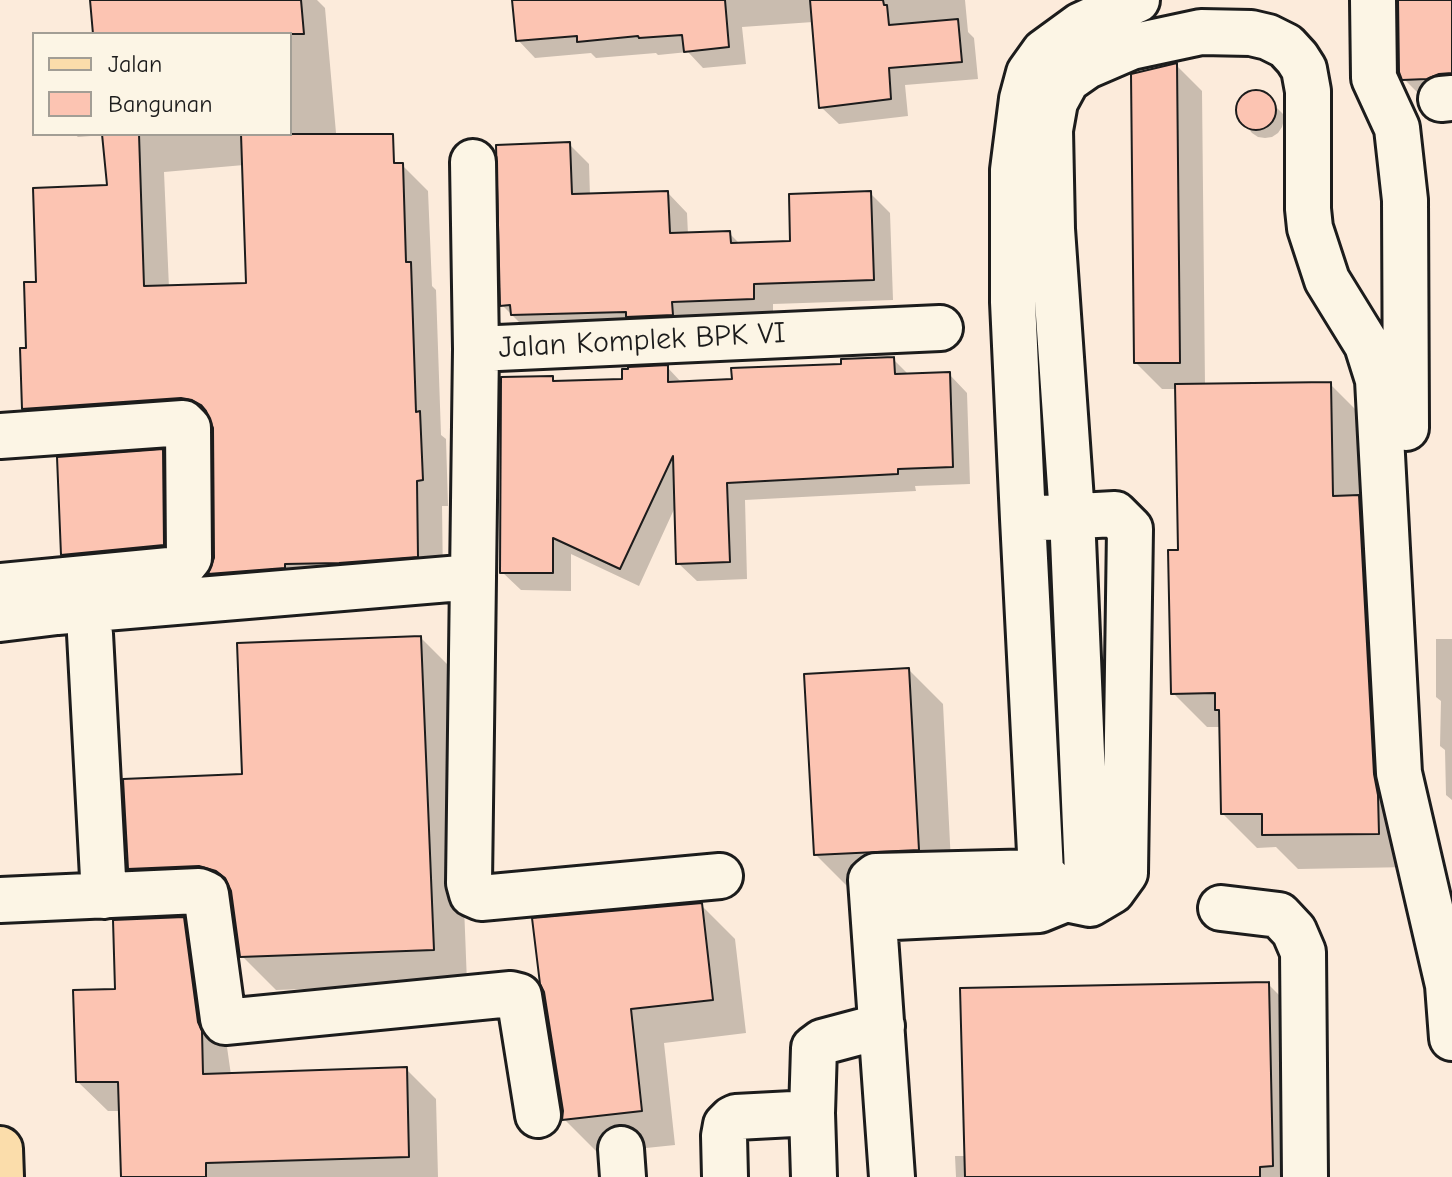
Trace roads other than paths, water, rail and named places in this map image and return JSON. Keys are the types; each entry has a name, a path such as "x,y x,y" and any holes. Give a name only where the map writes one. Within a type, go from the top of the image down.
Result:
{"main road":[{"path":"0,1149 1,1177"}],"street":[{"path":"892,1177 875,897 1039,910 1053,886 1023,519 1013,302 1013,170 1022,99 1029,73 1044,52 1081,25 1137,0"},
{"path":"1237,0 1279,18 1306,35 1320,55 1328,86 1335,148 1336,221 1327,280"},
{"path":"1373,0 1374,78 1397,128 1405,200 1407,538 1421,773 1431,835 1452,908"},
{"path":"1053,886 1083,883 1087,873 1072,515 1052,229 1050,130 1055,102 1067,80 1087,66 1202,16 1268,37 1286,46 1304,69 1308,91 1310,228 1327,280 1367,345 1378,380 1399,773 1448,985 1452,1038"},
{"path":"473,162 476,349"},
{"name":"Jalan Komplek BPK VI","path":"720,876 481,898 472,894 469,868 476,349 940,328"},
{"path":"0,436 183,423 188,428 189,543 189,558 180,569 0,586"},
{"path":"1023,519 1115,514 1130,529 1125,873 1112,891 1090,904 1053,886"},
{"path":"0,619 72,610 473,577"},
{"path":"90,634 104,896"},
{"path":"0,900 199,891 206,894 225,1022 511,994 519,996 538,1115"},
{"path":"1221,908 1279,915 1294,931 1303,952 1305,1177"},
{"path":"814,1177 814,1048 822,1042 882,1026"},
{"path":"725,1177 724,1136 726,1125 732,1119 812,1113"}]}
